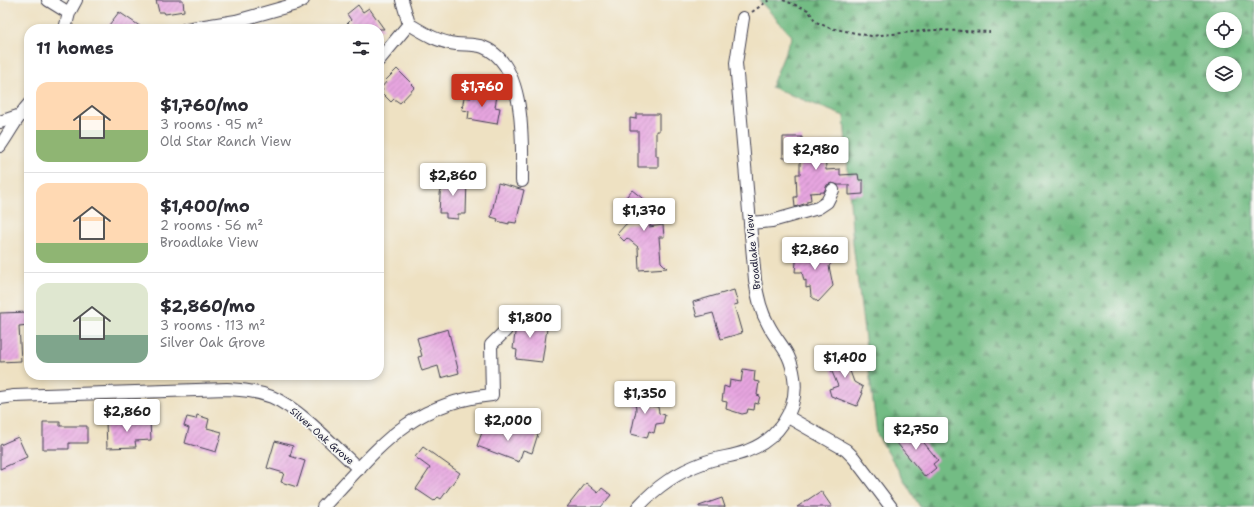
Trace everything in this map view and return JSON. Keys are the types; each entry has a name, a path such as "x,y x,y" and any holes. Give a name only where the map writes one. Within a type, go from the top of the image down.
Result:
{"street":[{"path":"48,0 69,13"},
{"path":"66,24 69,13 76,0"},
{"path":"217,24 236,21 296,4 303,0"},
{"path":"402,0 409,24 438,41 482,46 497,54 510,75 520,111 522,181"},
{"name":"Broadlake View","path":"638,507 657,489 680,473 704,462 747,451 760,445 771,437 788,417 794,392 795,380 792,365 788,354 767,323 760,305 755,280 736,63 743,18"},
{"path":"384,54 409,24"},
{"path":"0,146 12,129 18,116 24,109"},
{"path":"0,122 18,116"},
{"path":"750,223 781,219 818,208 826,202 833,190"},
{"name":"Silver Oak Grove","path":"324,507 394,433 426,412 457,400 492,395 491,344 506,330"},
{"name":"Silver Oak Grove","path":"0,398 14,396 227,389 256,392 271,397 292,409 359,469"},
{"path":"788,417 846,450 854,458 891,507"}],"path":[{"path":"743,18 769,0"},
{"path":"783,0 808,10 816,22 830,28 871,36 934,30 990,32"}],"green space":[{"path":"759,0 1254,0 1254,507 920,507 877,434 853,244 844,116 771,87 792,36"}],"building":[{"path":"156,0 183,0 184,11 165,14 164,12 159,12"},
{"path":"358,5 363,12 369,8 380,24 347,24 351,20 347,14"},
{"path":"119,12 137,24 110,24"},
{"path":"397,69 415,87 400,103 394,99 391,102 384,95 384,84 387,81 386,80"},
{"path":"472,92 497,96 495,107 500,108 497,124 468,119 469,111 462,110 464,97 471,98"},
{"path":"636,114 659,114 659,131 656,131 656,156 658,156 658,167 638,167 638,131 630,131 630,118 636,119"},
{"path":"783,137 802,137 802,144 825,143 826,170 840,169 840,175 858,174 859,180 863,180 863,194 849,195 849,185 838,185 832,183 827,185 824,192 810,193 811,200 795,207 794,197 797,197 796,174 800,174 800,158 783,158"},
{"path":"451,177 467,178 466,214 458,214 458,219 446,218 446,213 439,213 441,179 451,180"},
{"path":"498,183 524,190 516,223 509,222 509,224 497,221 498,219 491,217"},
{"path":"632,190 661,213 649,227 663,225 664,237 659,237 661,262 667,268 639,270 638,247 627,238 624,241 617,234 626,224 645,223 621,203"},
{"path":"812,244 834,260 829,266 833,286 818,302 811,296 810,287 806,288 806,280 804,281 802,272 795,272 797,252 804,252"},
{"path":"734,290 738,304 734,305 742,333 721,339 713,313 697,317 693,302"},
{"path":"24,312 24,326 19,326 21,361 0,362 0,313"},
{"path":"517,317 548,322 542,362 516,359 517,350 513,349"},
{"path":"448,329 459,373 441,378 438,366 422,371 418,357 422,356 417,338"},
{"path":"838,350 847,353 848,357 851,356 856,369 850,371 854,382 863,387 861,392 863,393 857,406 831,396 829,389 838,386 830,367 833,361 834,352"},
{"path":"743,369 755,371 754,381 759,382 757,395 760,396 758,404 755,403 754,410 748,409 747,413 742,414 726,409 727,402 722,401 724,386 729,388 730,380 741,382"},
{"path":"649,390 652,406 658,407 659,413 665,415 663,423 656,424 654,433 649,431 647,438 631,434 636,410 634,392"},
{"path":"123,415 132,415 133,421 150,421 151,440 135,441 136,447 107,448 106,422 123,422"},
{"path":"197,415 209,419 207,428 222,432 216,452 185,443 189,428 184,426 187,417 196,419"},
{"path":"43,422 60,422 60,426 87,426 87,443 69,443 69,449 43,449"},
{"path":"510,424 538,434 532,453 523,450 519,462 477,446 484,427 506,435"},
{"path":"911,427 938,460 933,464 936,468 925,477 892,437 900,431 902,434"},
{"path":"18,437 27,457 0,469 0,445"},
{"path":"275,441 293,446 290,456 305,461 297,487 281,482 284,473 267,468"},
{"path":"423,447 460,473 441,499 438,497 434,501 416,489 430,468 415,457"},
{"path":"586,483 598,493 602,488 611,495 601,507 567,507"},
{"path":"821,491 832,507 797,507"},
{"path":"722,498 725,507 699,507 699,506"}]}
